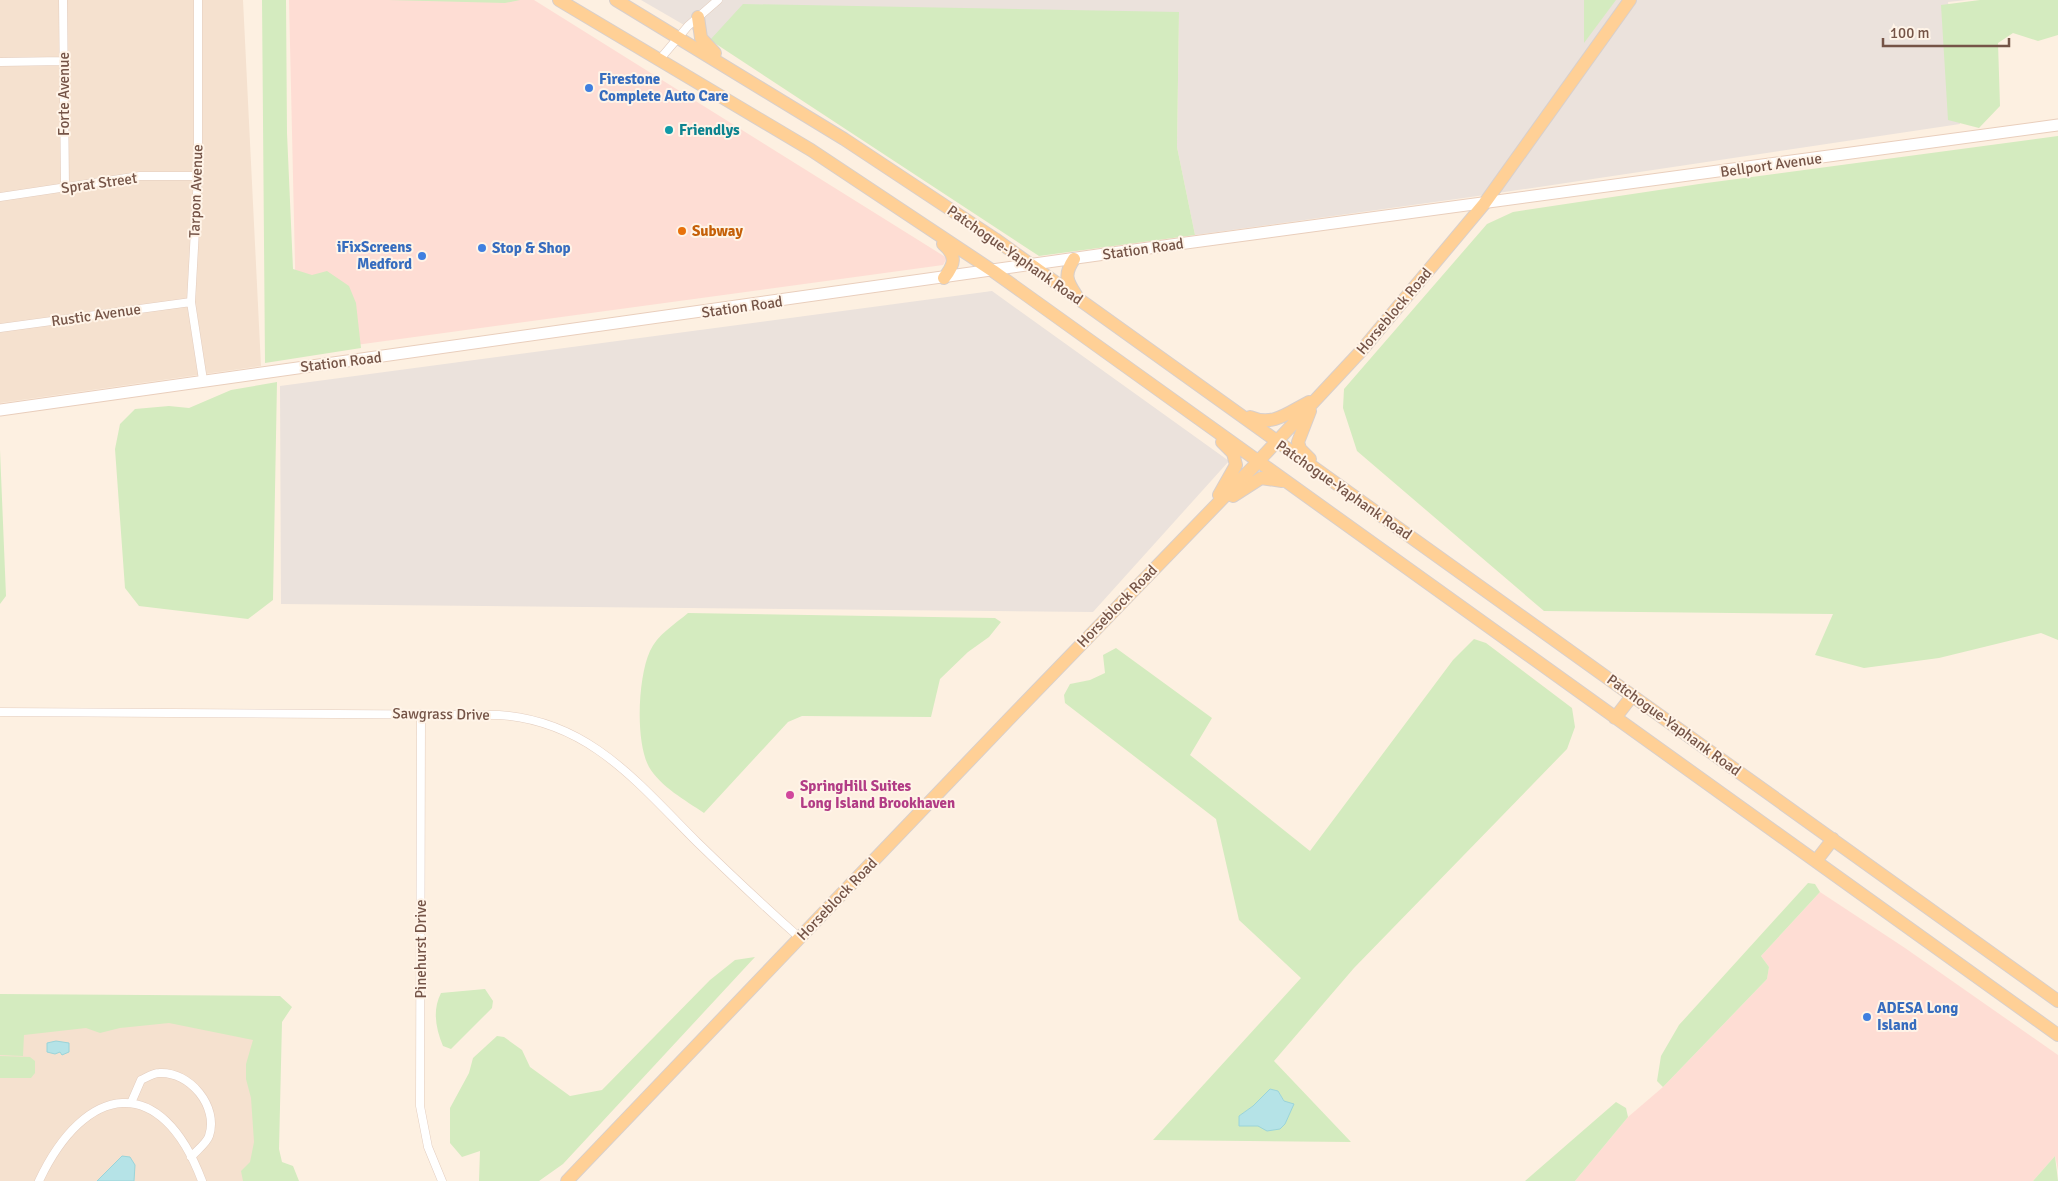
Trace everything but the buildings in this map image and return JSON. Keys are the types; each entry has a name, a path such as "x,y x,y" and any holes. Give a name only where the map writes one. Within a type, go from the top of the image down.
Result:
{"main road":[{"path":"559,0 660,59 915,219 953,255 954,264 944,278"},
{"name":"Patchogue-Yaphank Road","path":"616,0 894,171 1030,265 2058,1001"},
{"name":"Horseblock Road","path":"567,1181 1258,462 1384,324 1484,204 1630,0"},
{"path":"698,17 703,42 742,76"},
{"name":"Bellport Avenue","path":"1484,204 2058,125"},
{"name":"Station Road","path":"0,410 202,380 1030,265 1484,204"},
{"name":"Patchogue-Yaphank Road","path":"915,219 993,271 2058,1036"},
{"path":"1074,259 1067,270 1066,280 1080,301"},
{"path":"1234,411 1260,422 1268,422 1316,399"},
{"path":"1316,399 1298,437 1298,446 1331,480"},
{"path":"1201,421 1233,453 1236,461 1235,469 1207,515"},
{"path":"1207,515 1258,479 1268,478 1287,482"},
{"path":"1615,718 1632,696"},
{"path":"1816,861 1833,839"}],"street":[{"name":"Forte Avenue","path":"63,0 64,188"},
{"name":"Tarpon Avenue","path":"198,0 198,176 191,302 202,380"},
{"path":"660,59 678,37 718,0"},
{"path":"0,62 64,61"},
{"name":"Sprat Street","path":"0,197 140,176 198,176"},
{"name":"Rustic Avenue","path":"0,328 191,302"},
{"name":"Sawgrass Drive","path":"0,712 421,714 529,718 578,736 608,755 800,938"},
{"name":"Pinehurst Drive","path":"421,714 420,1106 428,1147 442,1181"},
{"path":"130,1103 141,1080 158,1073 181,1077 197,1089 211,1114 209,1138 191,1156"},
{"path":"39,1181 58,1145 73,1128 104,1107 123,1101 146,1106 172,1127 191,1156 202,1181"}],"shaded area":[{"path":"0,0 243,0 261,366 0,403"},
{"path":"289,0 534,0 947,258 943,265 297,353"},
{"path":"641,0 1967,0 1948,2 1960,124 1478,196 1195,235 1177,147 1179,13 710,40"},
{"path":"992,291 1229,461 1093,612 281,604 280,386"},
{"name":"ADESA Long Island","path":"1820,892 1905,948 2058,1055 2058,1170 2055,1156 2033,1181 1575,1181 1628,1117 1663,1087 1767,979 1769,967 1761,956"},
{"path":"0,1013 269,1014 272,1181 0,1181"}],"green space":[{"path":"262,0 286,0 287,133 293,269 312,275 327,271 349,286 356,303 361,348 265,363"},
{"path":"388,0 520,0 505,3"},
{"path":"1584,0 1616,0 1584,43"},
{"path":"1980,0 2058,0 2058,35 2038,41 2013,33 1998,43 2000,106 1979,128 1948,120 1941,5"},
{"path":"743,4 1179,12 1177,147 1195,235 1039,256 710,40"},
{"path":"2058,136 2058,640 2041,633 1939,658 1864,668 1815,655 1833,614 1544,611 1357,451 1343,408 1344,389 1487,224 1513,212 1699,184"},
{"path":"277,382 273,600 248,619 139,606 125,588 115,449 120,424 135,409 169,406 189,408 231,390"},
{"path":"0,450 6,596 0,604"},
{"path":"688,613 995,618 1001,622 989,637 968,652 940,679 931,717 802,716 788,722 704,813 674,793 654,774 645,756 640,726 643,676 650,651 662,635"},
{"path":"1474,639 1486,643 1572,708 1575,727 1567,749 1354,968 1274,1061 1351,1142 1153,1140 1301,978 1239,920 1216,819 1065,703 1064,695 1070,684 1090,680 1105,673 1103,655 1116,648 1212,718 1190,755 1310,851 1453,660","holes":["1270,1089 1278,1091 1290,1110 1285,1124 1267,1130 1239,1116 1253,1106"]},
{"path":"1808,883 1815,884 1820,892 1761,956 1769,967 1767,979 1663,1087 1657,1081 1661,1056 1679,1025"},
{"path":"755,957 563,1164 539,1181 479,1181 480,1151 462,1157 450,1143 450,1108 469,1073 473,1058 497,1036 504,1037 522,1050 530,1067 570,1096 602,1090 710,980 735,960"},
{"path":"485,989 493,1001 492,1008 451,1049 443,1046 436,1020 438,1000 441,993"},
{"path":"0,994 280,996 292,1007 282,1022 279,1149 282,1162 293,1166 299,1181 243,1181 241,1171 250,1162 254,1142 251,1098 246,1079 246,1064 253,1040 169,1023 120,1028 100,1033 86,1028 24,1035 23,1056 0,1055"},
{"path":"0,1056 30,1057 35,1061 35,1073 31,1078 0,1078"},
{"path":"1616,1102 1626,1108 1628,1117 1575,1181 1525,1181"},
{"path":"2055,1156 2058,1181 2033,1181"}],"water":[{"path":"56,1041 69,1043 69,1052 62,1055 60,1052 55,1054 47,1052 47,1043"},
{"path":"1270,1089 1278,1091 1284,1101 1294,1104 1285,1124 1280,1129 1267,1131 1258,1126 1239,1126 1239,1116 1253,1106"},
{"path":"122,1156 130,1157 135,1165 134,1181 97,1181"}],"place":[{"name":"Firestone Complete Auto Care","path":"589,88"},
{"name":"Friendlys","path":"669,130"},
{"name":"Subway","path":"682,231"},
{"name":"Stop & Shop","path":"482,248"},
{"name":"iFixScreens Medford","path":"422,256"},
{"name":"SpringHill Suites Long Island Brookhaven","path":"790,795"},
{"name":"ADESA Long Island","path":"1867,1017"}]}
